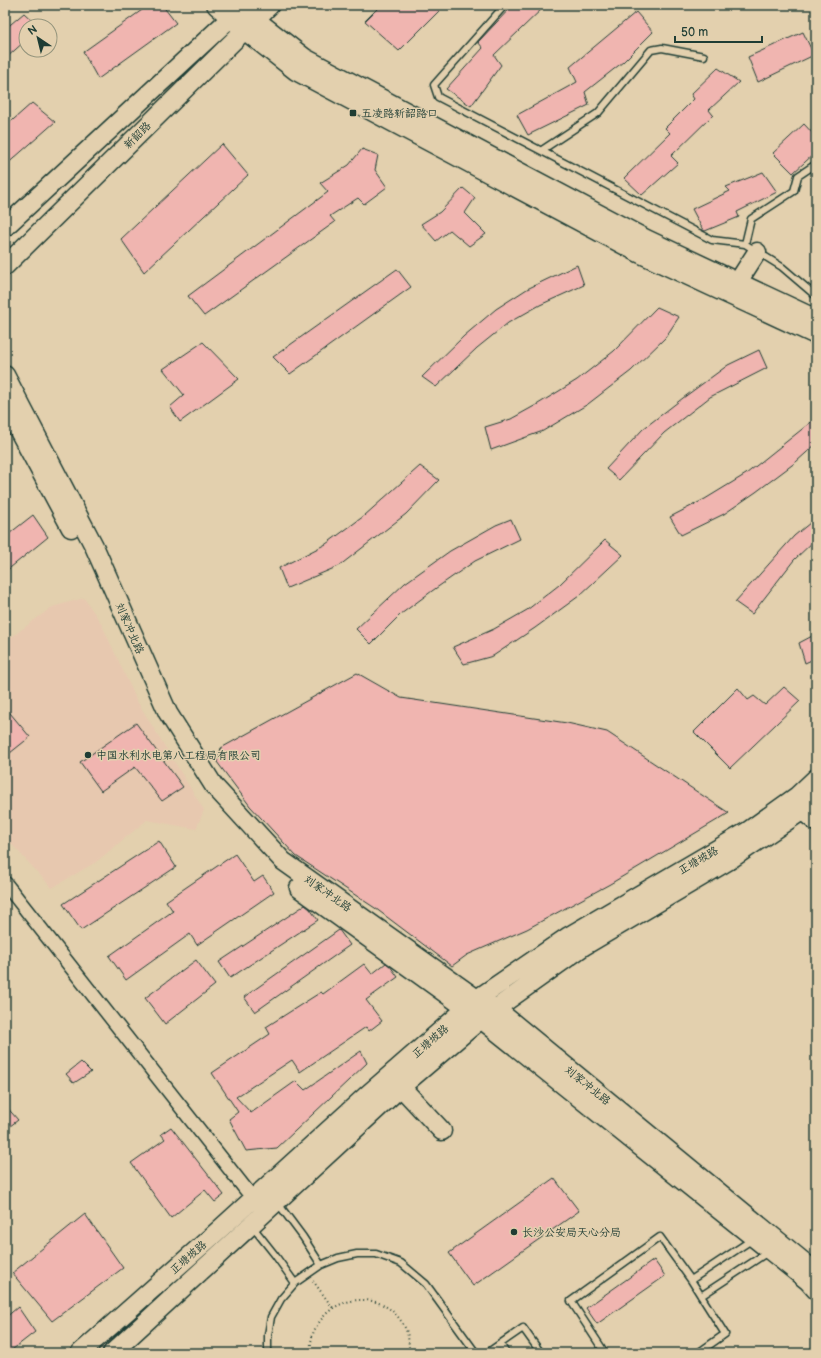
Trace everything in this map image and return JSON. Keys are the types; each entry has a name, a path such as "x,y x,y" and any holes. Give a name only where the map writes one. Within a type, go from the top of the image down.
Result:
{"main road":[{"path":"216,5 240,9 250,24 296,71 639,253 816,319"},
{"name":"新韶路","path":"5,266 270,5"},
{"name":"新韶路","path":"5,227 240,9"},
{"path":"734,288 751,248"},
{"path":"734,288 816,335"},
{"name":"刘家冲北路","path":"5,375 94,546 168,713 214,786 283,861 471,1004 481,1019 808,1281 816,1290"},
{"name":"刘家冲北路","path":"5,406 83,552 157,719 205,793 274,870 471,1004 495,1008 816,1272"},
{"name":"正塘坡路","path":"80,1353 366,1096 471,1004 569,936 748,831 797,796 816,778"},
{"name":"正塘坡路","path":"112,1353 401,1087 481,1019 584,946 728,861 800,812 816,797"},
{"path":"401,1087 442,1131"}],"street":[{"path":"800,812 816,825"},
{"path":"5,883 253,1199 270,1207"}],"lane":[{"path":"505,5 434,85 438,97 712,240 751,248 782,267 816,296"},
{"path":"542,150 598,113 651,50 662,48 704,56"},
{"path":"751,248 751,219 794,191 798,176 816,164"},
{"path":"270,1207 303,1237 321,1265"},
{"path":"251,1225 295,1283"},
{"path":"605,1353 571,1301 660,1238 691,1280 725,1334 698,1353"},
{"path":"691,1280 754,1238"},
{"path":"701,1296 770,1251"},
{"path":"268,1353 268,1335 271,1317 281,1299 295,1283 321,1265 338,1258 357,1254 376,1254 401,1264 426,1284 476,1353"},
{"path":"487,1353 523,1328 541,1353"},
{"path":"500,1344 506,1353"}],"path":[{"path":"308,1274 333,1308"},
{"path":"311,1353 310,1347 314,1330 323,1315 337,1305 352,1300 368,1300 383,1304 395,1314 404,1326 409,1341 409,1353"}],"shaded area":[{"name":"中国水利水电第八工程局有限公司","path":"84,598 101,623 137,701 204,810 196,829 147,820 96,862 52,888 5,837 5,642 52,607"}],"building":[{"path":"149,5 162,5 176,23 98,79 83,52"},
{"path":"381,5 445,5 399,51 365,21"},
{"path":"513,5 546,5 494,55 501,65 471,106 446,89 483,48 478,42"},
{"path":"636,12 653,32 623,62 585,92 589,105 528,135 517,115 577,82 570,67"},
{"path":"24,13 29,18 18,18"},
{"path":"18,18 18,47 5,59 5,29"},
{"path":"803,32 814,55 758,82 748,57"},
{"path":"718,68 739,82 709,110 713,115 671,156 678,163 642,195 624,178 670,133 665,128 694,99 691,94"},
{"path":"32,103 55,122 5,166 5,127"},
{"path":"804,124 816,137 816,152 793,173 773,153"},
{"path":"222,144 248,175 144,272 121,239"},
{"path":"362,149 378,155 375,170 387,187 364,204 358,198 330,216 335,222 204,316 188,296 328,192 320,183 349,165"},
{"path":"763,172 777,192 737,212 739,217 705,231 703,230 692,209 730,191 726,187"},
{"path":"463,188 475,198 465,213 486,234 469,246 450,230 436,241 421,224 440,212"},
{"path":"577,265 584,285 540,305 508,323 477,348 436,387 422,377 464,336 496,309 527,289"},
{"path":"397,269 411,287 290,374 273,357"},
{"path":"657,307 679,317 665,338 631,371 588,404 543,431 491,450 485,427 511,419 577,380 614,351"},
{"path":"203,342 239,379 180,422 170,407 184,395 163,369"},
{"path":"759,350 767,368 710,397 664,433 619,480 606,469 643,429 728,365"},
{"path":"816,418 816,444 796,462 724,514 681,535 670,517 705,499 746,474"},
{"path":"420,466 439,480 406,514 339,566 287,588 279,568 326,544 364,516"},
{"path":"33,515 48,537 5,572 5,537"},
{"path":"816,518 816,539 794,560 752,614 735,602 794,536"},
{"path":"511,519 520,539 475,561 432,591 401,614 371,644 356,629 405,583 450,551 496,525"},
{"path":"605,540 623,555 579,596 493,656 464,664 453,647 494,629 527,610 559,585"},
{"path":"816,634 816,658 805,663 799,643"},
{"path":"357,673 401,698 567,723 607,732 729,813 610,884 527,929 467,955 452,966 375,908 296,856 250,806 217,762 221,748"},
{"path":"784,687 800,701 730,768 694,732 738,688 748,700 754,696 765,705"},
{"path":"5,707 30,737 5,757"},
{"path":"136,723 183,787 162,801 135,767 101,791 80,762"},
{"path":"159,841 176,867 81,930 63,904"},
{"path":"235,854 254,882 263,876 274,892 197,945 190,934 126,980 109,956 173,911 166,901"},
{"path":"305,905 318,920 230,978 219,962"},
{"path":"339,930 350,945 255,1012 244,997"},
{"path":"196,960 215,985 165,1024 145,998"},
{"path":"386,963 398,977 366,1000 382,1021 369,1031 366,1027 300,1072 292,1060 236,1097 251,1113 296,1081 305,1090 361,1051 367,1063 277,1148 246,1151 229,1119 238,1112 212,1073 270,1034 266,1027 321,992 323,994 364,964 372,974"},
{"path":"81,1062 91,1072 74,1083 66,1074"},
{"path":"5,1105 18,1120 5,1130"},
{"path":"171,1127 224,1195 215,1202 205,1190 171,1218 131,1163 165,1139 161,1134"},
{"name":"长沙公安局天心分局","path":"554,1178 579,1211 473,1286 449,1253"},
{"path":"85,1214 123,1268 52,1321 12,1273"},
{"path":"654,1260 665,1276 597,1324 586,1308"},
{"path":"18,1307 35,1332 8,1353 5,1353 5,1318"}],"place":[{"name":"五凌路新韶路口","path":"353,113"},
{"name":"中国水利水电第八工程局有限公司","path":"88,755"},
{"name":"长沙公安局天心分局","path":"514,1232"}]}
